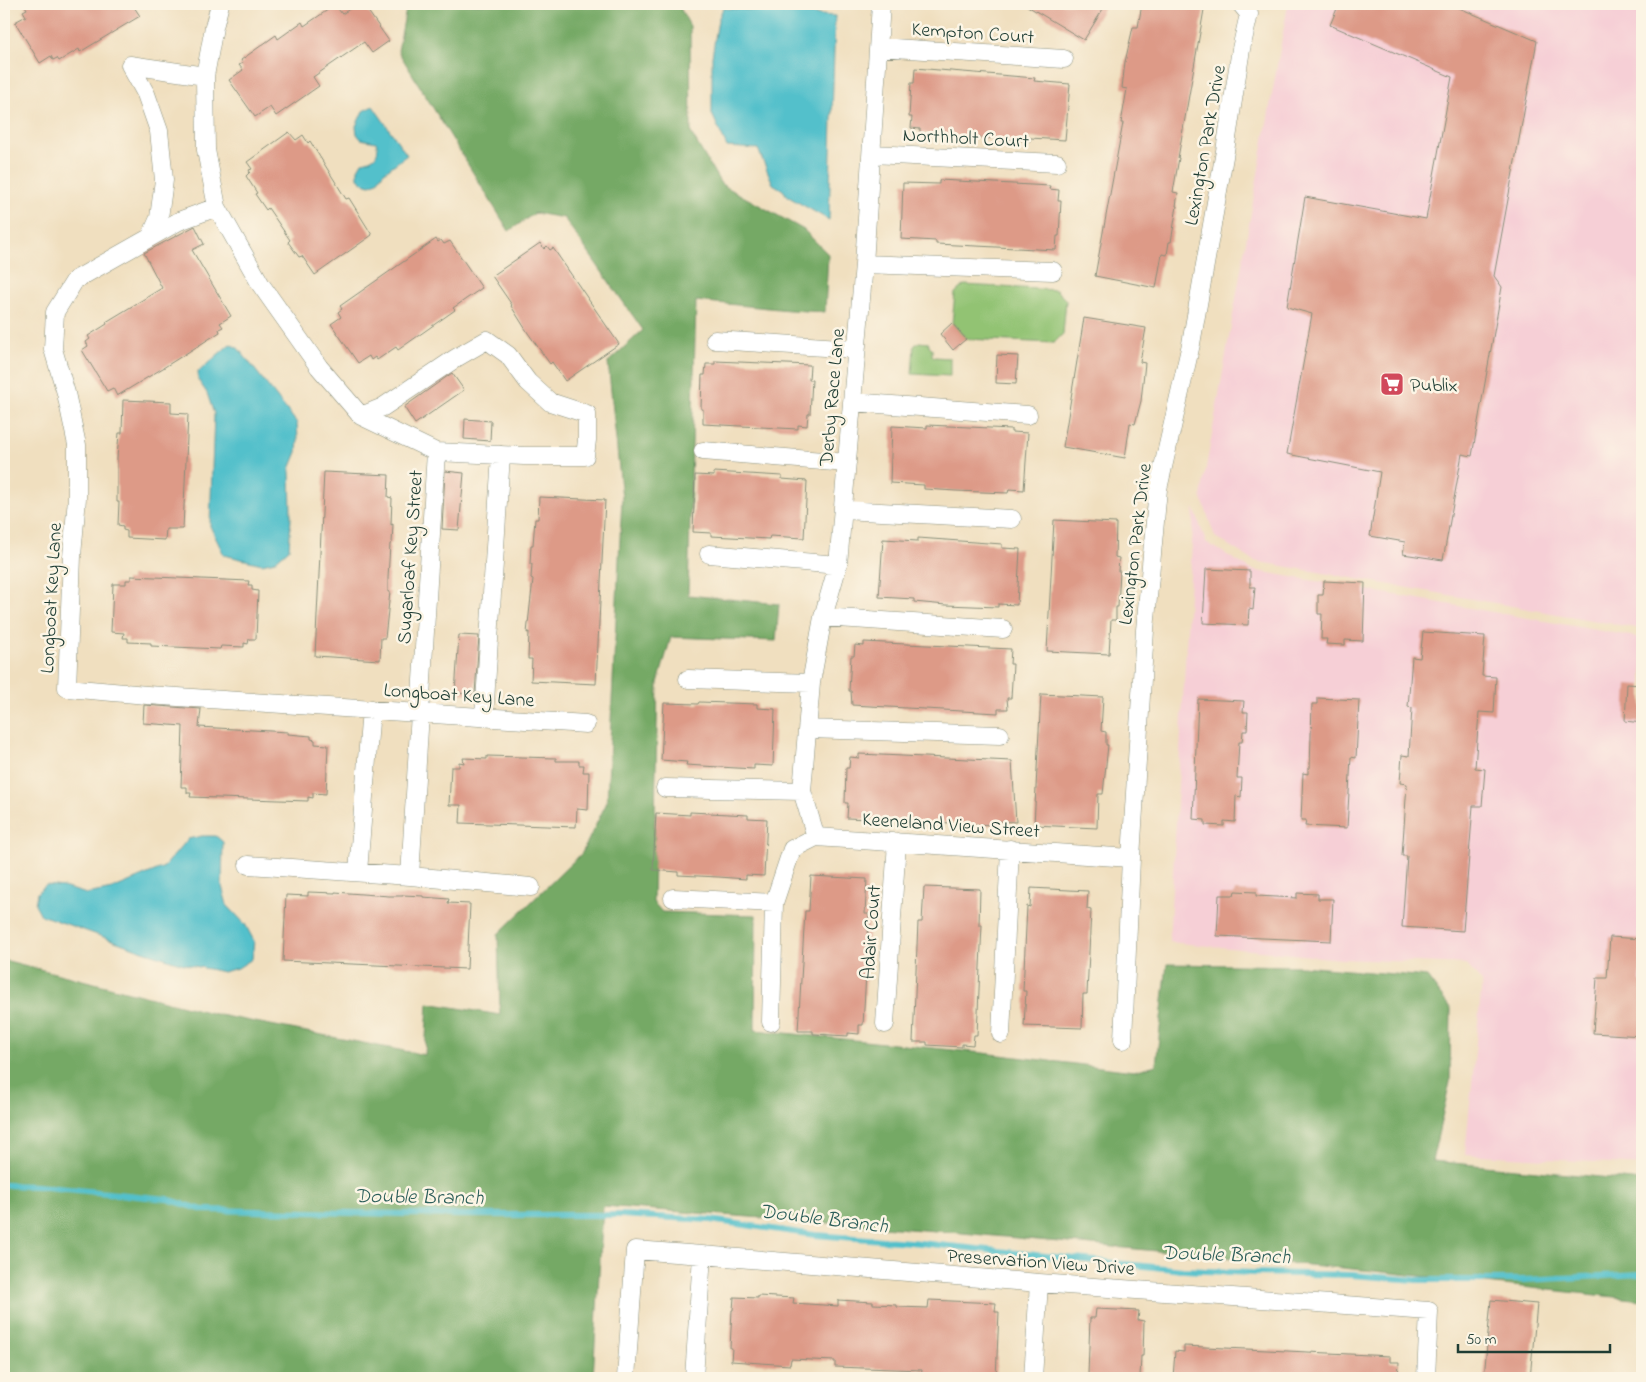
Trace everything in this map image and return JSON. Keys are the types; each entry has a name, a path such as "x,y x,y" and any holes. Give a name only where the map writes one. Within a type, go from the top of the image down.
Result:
{"street":[{"name":"Sugarloaf Key Street","path":"220,4 205,76 206,150 217,207 262,285 319,367 360,416 436,452 410,876"},
{"name":"Derby Race Lane","path":"802,791 811,683 823,617 838,564 864,264 881,4"},
{"name":"Lexington Park Drive","path":"1123,1040 1131,858 1145,630 1158,488 1190,344 1224,161 1241,49 1249,14 1241,4"},
{"name":"Kempton Court","path":"879,47 1064,59"},
{"path":"151,236 159,218 164,180 159,131 146,94 130,65 205,76"},
{"name":"Northholt Court","path":"872,154 1057,164"},
{"name":"Longboat Key Lane","path":"217,207 178,221 75,280 55,312 53,349 66,393 77,445 77,498 70,583 67,688 586,724"},
{"path":"864,264 1053,271"},
{"path":"360,416 383,407 456,358 487,340 508,355 528,382 550,402 587,414 587,440 584,456 436,452"},
{"path":"715,340 856,349"},
{"path":"852,402 1028,415"},
{"path":"703,451 847,463"},
{"path":"484,716 501,455"},
{"path":"843,510 1012,519"},
{"path":"709,554 838,564"},
{"path":"823,617 1003,629"},
{"path":"688,679 811,683"},
{"path":"358,872 371,709"},
{"path":"808,729 1000,735"},
{"path":"665,788 802,791 816,837 792,850 774,903 771,1022"},
{"name":"Keeneland View Street","path":"816,837 1131,858"},
{"name":"Adair Court","path":"885,1024 897,842"},
{"path":"1001,1034 1010,849"},
{"path":"248,865 531,886"},
{"path":"673,898 774,903"},
{"name":"Preservation View Drive","path":"626,1378 635,1250 1039,1283 1429,1311 1426,1378"},
{"path":"694,1378 702,1255"},
{"path":"1033,1378 1039,1283"}],"shaded area":[{"path":"1288,4 1642,4 1642,629 1254,561 1215,537 1201,496"},
{"path":"1194,508 1206,542 1252,570 1642,638 1642,1165 1465,1154 1482,982 1466,964 1341,959 1169,942"}],"green space":[{"path":"407,4 678,4 690,26 691,133 721,184 804,230 828,254 825,312 696,301 688,595 779,604 776,641 671,637 658,683 653,902 662,912 756,915 755,1030 983,1053 1134,1071 1156,1065 1167,964 1302,966 1427,977 1451,1009 1450,1082 1432,1161 1642,1181 1642,1300 1374,1271 962,1233 603,1206 593,1378 4,1378 4,960 219,1015 425,1055 428,1003 500,1015 498,934 582,853 607,802 622,498 608,362 643,330 564,218 535,213 509,231 398,51"},
{"path":"964,285 1056,290 1066,300 1063,334 1054,343 966,339 952,323 955,293"},
{"path":"919,342 929,343 934,357 950,358 950,376 912,374 914,346"}],"water":[{"path":"723,8 835,16 829,220 787,196 783,190 773,184 758,149 727,147 712,114 712,57 718,20"},
{"path":"373,106 407,155 383,173 377,182 370,185 358,178 358,169 362,162 373,158 378,150 376,142 361,139 357,134 356,126 363,111"},
{"path":"230,344 238,348 297,423 297,452 290,469 291,518 289,549 275,561 262,564 224,555 210,526 214,414 207,393 198,380 198,372"},
{"path":"216,836 223,842 222,886 227,905 245,924 254,941 252,959 238,968 223,972 180,963 41,915 35,904 37,893 46,885 63,887 87,894 112,889 164,867 188,839"}],"building":[{"path":"24,4 132,4 140,16 80,52 79,49 59,61 57,58 53,60 51,56 40,63 15,22 26,16 23,11 27,9"},
{"path":"357,4 363,4 389,41 372,53 364,42 313,77 319,86 276,116 270,107 255,117 229,80 243,70 239,65 243,63 241,60 276,35 278,39 302,22 304,26 335,5 342,14"},
{"path":"1024,4 1106,4 1084,40"},
{"path":"1142,4 1205,4 1173,192 1178,193 1171,242 1169,242 1167,255 1162,254 1156,288 1095,276 1123,123 1121,123 1127,89 1122,88 1125,62 1133,27 1138,27"},
{"name":"Publix","path":"1339,4 1450,4 1537,41 1494,276 1502,287 1472,456 1462,454 1443,560 1403,554 1405,542 1370,536 1380,472 1287,454 1312,314 1287,307 1305,197 1426,219 1452,77 1330,25"},
{"path":"915,68 1035,78 1034,81 1070,84 1065,140 1030,138 1030,141 920,133 920,129 911,128 912,117 909,117 911,83 914,83"},
{"path":"289,132 296,140 303,135 308,143 310,141 346,199 349,198 372,235 315,275 302,256 299,257 288,242 290,240 268,208 266,210 255,194 257,193 246,176 250,172 249,170 252,169 247,162"},
{"path":"939,180 1050,186 1049,189 1059,190 1058,201 1061,201 1059,236 1057,236 1056,250 936,244 936,241 901,239 903,183 939,184"},
{"path":"195,226 204,244 192,250 231,316 220,323 223,327 219,329 220,332 117,396 113,388 107,391 82,350 88,346 86,342 90,339 88,336 107,324 106,322 162,288 144,253"},
{"path":"436,239 438,242 441,240 444,244 450,241 482,288 453,308 455,310 398,350 396,347 377,360 375,357 371,360 369,356 358,363 331,324 341,317 338,312 342,309 340,306"},
{"path":"540,243 544,249 547,246 550,250 553,248 619,344 565,381 552,362 550,364 528,333 492,276"},
{"path":"1084,318 1146,328 1140,362 1145,363 1141,401 1135,424 1130,423 1125,458 1063,447"},
{"path":"952,323 966,339 953,350 940,334"},
{"path":"997,355 1018,356 1016,384 996,383"},
{"path":"715,361 810,365 809,380 812,380 810,414 808,414 807,426 798,425 798,429 703,424 703,409 701,409 702,375 705,375 706,364 715,364"},
{"path":"452,373 464,390 415,424 404,407"},
{"path":"123,400 171,402 171,413 188,414 183,529 166,529 165,540 127,538 127,531 123,530 123,526 118,525 117,458 119,433 122,433"},
{"path":"465,419 491,421 490,441 464,439"},
{"path":"927,425 1011,429 1011,432 1028,433 1024,490 1009,489 1008,493 956,491 924,489 924,485 890,483 892,426 927,428"},
{"path":"445,471 464,473 459,530 442,529"},
{"path":"324,472 389,475 388,497 392,498 391,525 393,524 388,578 388,592 390,592 385,638 381,638 380,660 315,656"},
{"path":"714,472 782,476 782,479 807,481 804,538 770,536 769,539 711,536 711,533 693,532 695,475 714,476"},
{"path":"539,497 605,500 596,684 531,681 532,659 528,659 529,632 527,633 533,579 531,578 532,564 530,564 535,519 538,519"},
{"path":"1054,520 1116,523 1115,557 1119,558 1118,571 1120,571 1118,607 1116,607 1116,620 1111,620 1109,654 1047,651"},
{"path":"918,538 1002,544 1002,548 1020,549 1017,605 998,604 998,607 946,605 914,602 914,599 879,597 883,539 918,541"},
{"path":"1206,569 1250,571 1250,587 1255,587 1253,610 1249,609 1248,625 1203,623"},
{"path":"131,576 249,581 248,585 252,585 252,590 258,591 256,639 249,639 248,644 244,643 244,647 221,646 220,649 151,646 151,643 128,642 128,638 123,638 124,633 111,632 113,584 126,584 126,580 131,580"},
{"path":"1324,581 1365,583 1363,641 1345,640 1345,645 1326,644 1327,639 1321,639 1322,614 1318,614 1318,595 1323,595"},
{"path":"1423,632 1485,636 1482,676 1496,677 1494,713 1479,712 1475,768 1485,769 1482,806 1473,806 1463,931 1402,927 1407,856 1402,856 1407,784 1400,783 1402,755 1409,756 1412,708 1408,707 1412,657 1420,658"},
{"path":"459,635 479,636 475,694 455,693"},
{"path":"864,642 1011,649 1010,664 1013,664 1011,698 1007,698 1008,709 998,709 998,713 852,705 851,691 849,691 851,656 854,656 855,645 864,646"},
{"path":"1627,684 1642,685 1642,723 1625,721"},
{"path":"1041,694 1103,697 1101,731 1106,732 1106,745 1108,745 1103,794 1098,794 1097,828 1034,825"},
{"path":"1317,698 1359,700 1356,758 1351,757 1347,828 1305,826 1306,820 1301,820 1303,773 1308,774 1308,768 1310,768 1312,704 1317,704"},
{"path":"1198,699 1244,701 1243,712 1248,712 1247,731 1243,731 1242,742 1239,742 1237,778 1242,778 1241,797 1236,796 1235,822 1224,821 1224,826 1205,825 1205,820 1193,819"},
{"path":"699,702 757,704 757,708 775,709 773,766 754,765 754,769 686,765 687,762 661,760 664,703 698,704"},
{"path":"144,705 201,709 199,727 288,732 288,734 311,736 311,739 315,740 315,744 328,745 326,794 313,793 313,798 308,797 308,801 190,797 191,793 187,793 187,787 181,787 183,726 143,723"},
{"path":"859,754 1012,761 1016,822 994,821 993,825 847,818 848,803 845,803 846,768 849,768 850,757 859,758"},
{"path":"487,756 556,758 556,761 579,761 579,765 584,765 583,772 589,772 588,810 577,809 576,827 460,823 461,805 449,805 451,767 459,767 459,762 464,763 463,758 487,759"},
{"path":"690,812 748,815 748,818 767,819 764,876 746,875 746,879 678,875 678,872 653,870 656,813 690,815"},
{"path":"811,876 867,879 865,914 869,914 867,956 863,1025 859,1025 859,1034 848,1033 848,1036 798,1031 805,911 809,911"},
{"path":"924,887 980,889 979,925 982,925 977,1035 974,1035 973,1045 962,1044 962,1047 927,1045 927,1042 913,1042 918,922 922,922"},
{"path":"1031,888 1088,891 1087,909 1091,910 1087,994 1083,994 1082,1028 1024,1026 1026,991 1023,991 1027,906 1030,907"},
{"path":"1235,891 1256,892 1256,896 1297,898 1297,893 1318,894 1318,899 1333,899 1331,941 1217,936 1219,895 1234,895"},
{"path":"308,892 423,896 449,899 448,903 470,904 467,969 283,961 286,895 308,896"},
{"path":"1610,937 1642,939 1640,982 1642,982 1642,1036 1593,1033 1597,978 1607,978"},
{"path":"758,1296 794,1298 793,1303 838,1306 838,1300 873,1302 873,1304 897,1305 897,1307 928,1308 929,1300 996,1303 995,1312 999,1312 996,1378 921,1378 922,1370 835,1367 835,1361 791,1359 790,1365 731,1361 732,1348 730,1348 734,1297 758,1298"},
{"path":"1491,1300 1537,1304 1530,1378 1484,1378"},
{"path":"1096,1309 1139,1311 1138,1320 1144,1321 1140,1377 1092,1378 1092,1375 1088,1375 1090,1318 1095,1318"},
{"path":"1184,1346 1390,1356 1390,1362 1399,1362 1398,1378 1173,1378 1175,1351 1184,1352"}],"waterway":[{"name":"Double Branch","path":"4,1185 37,1186 167,1199 203,1210 457,1215 621,1215 710,1220 815,1235 910,1242 1183,1270 1352,1275 1416,1280 1524,1280 1642,1274"}],"place":[{"name":"Publix","path":"1392,384"}]}
